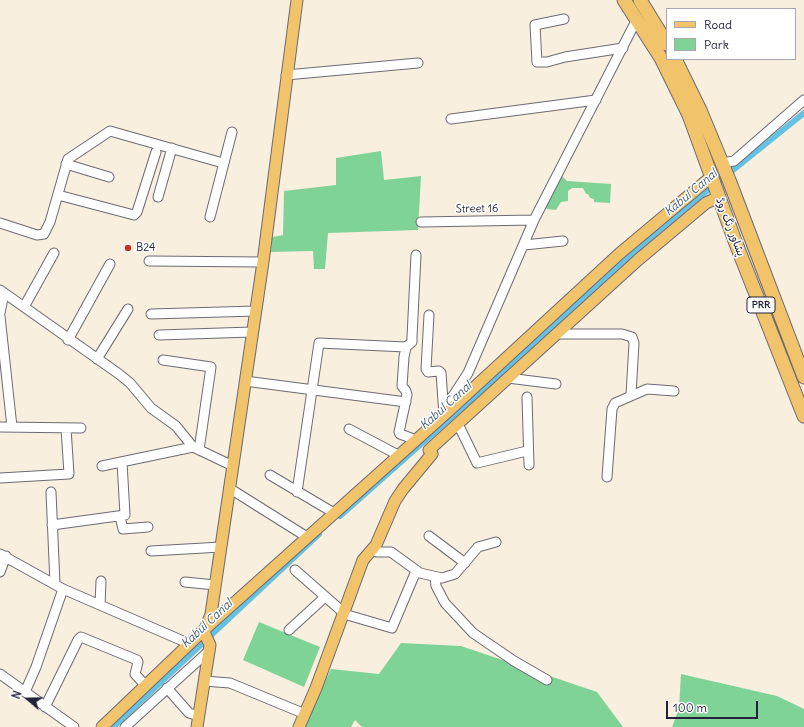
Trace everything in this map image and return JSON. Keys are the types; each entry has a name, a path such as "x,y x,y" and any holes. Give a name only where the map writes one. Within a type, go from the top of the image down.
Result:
{"highway":[{"name":"پشاور رنگ روڈ","path":"624,0 673,80 689,115 711,178 804,416"},
{"path":"644,2 666,42"},
{"name":"پشاور رنگ روڈ","path":"675,60 700,110 729,180 804,377"},
{"path":"750,277 764,271"}],"main road":[{"path":"198,722 204,681 207,639 263,262 296,0"},
{"path":"422,442 444,415 619,254 711,178"},
{"path":"102,727 190,644 207,639 307,537 398,455 458,424 672,230 718,195"},
{"path":"300,727 344,614 363,560 373,550 396,501 432,454 422,442"}],"street":[{"path":"564,19 535,25 537,62 547,62 565,57 623,48"},
{"path":"453,407 449,402 468,373 534,220 637,19"},
{"path":"286,75 418,64"},
{"path":"451,119 596,100"},
{"path":"722,165 734,161 804,100"},
{"path":"0,223 37,235 44,234 50,222 66,164 70,156 110,131 223,163"},
{"path":"210,217 232,132"},
{"path":"158,197 172,148"},
{"path":"58,195 134,215 137,212 156,152"},
{"path":"66,164 109,176"},
{"path":"146,183 161,187"},
{"name":"Street 16","path":"420,222 534,220"},
{"path":"524,244 563,241"},
{"path":"24,307 54,253"},
{"path":"297,492 319,342 406,347 412,342 416,255"},
{"path":"149,261 263,262"},
{"path":"68,340 110,264"},
{"path":"12,427 4,382 0,315 2,292 130,383 147,404 176,426 196,448 233,466"},
{"path":"97,359 128,309"},
{"path":"151,314 256,311"},
{"path":"429,315 426,369 428,372 439,371 441,373 444,415"},
{"path":"159,335 252,332"},
{"path":"556,334 622,334 632,337 634,343 631,395"},
{"path":"406,347 402,386 407,392 399,433 422,442"},
{"path":"162,360 211,367 196,448"},
{"path":"508,378 556,384"},
{"path":"245,381 406,402"},
{"path":"607,477 612,409 615,403 647,389 674,391"},
{"path":"527,396 527,451 529,465"},
{"path":"458,424 477,463 527,451"},
{"path":"0,427 81,428"},
{"path":"0,478 69,474 66,428"},
{"path":"349,429 398,455"},
{"path":"102,466 196,448"},
{"path":"52,525 120,517 125,514 122,462"},
{"path":"270,475 334,513"},
{"path":"229,488 307,537"},
{"path":"25,692 36,667 59,587 52,525 51,492"},
{"path":"120,517 123,529 148,527"},
{"path":"429,536 465,563"},
{"path":"373,550 394,553 416,571 435,577 455,574 478,547 496,542"},
{"path":"152,551 221,547"},
{"path":"0,572 3,555 59,587 190,644"},
{"path":"296,570 344,614 392,628 416,571"},
{"path":"435,577 436,586 445,603 473,633 514,661 547,680"},
{"path":"100,605 101,581"},
{"path":"186,582 215,586"},
{"path":"289,630 325,598"},
{"path":"45,707 78,640 81,637 137,660 138,662 135,674 145,685"},
{"path":"130,725 167,688 207,639"},
{"path":"0,674 74,727"},
{"path":"204,681 230,683 305,714"},
{"path":"167,688 198,722"}],"green space":[{"path":"381,151 384,180 421,176 418,230 328,233 325,269 314,269 313,251 271,252 272,237 283,235 284,191 336,185 336,158"},
{"path":"561,175 567,181 611,184 610,203 594,202 594,199 590,198 588,194 586,194 583,188 572,188 568,191 568,201 561,202 556,210 547,209 546,207"},
{"path":"259,622 320,647 304,687 243,660"},
{"path":"401,643 461,646 597,692 623,727 362,727 355,720 351,727 302,727 331,669 379,674"},
{"path":"681,674 777,696 804,709 804,727 672,727 679,708"}],"waterway":[{"name":"Kabul Canal","path":"340,516 510,365 606,277 702,195 804,113"},
{"name":"Kabul Canal","path":"113,727 319,534"}],"place":[{"name":"B24","path":"128,248"}]}
